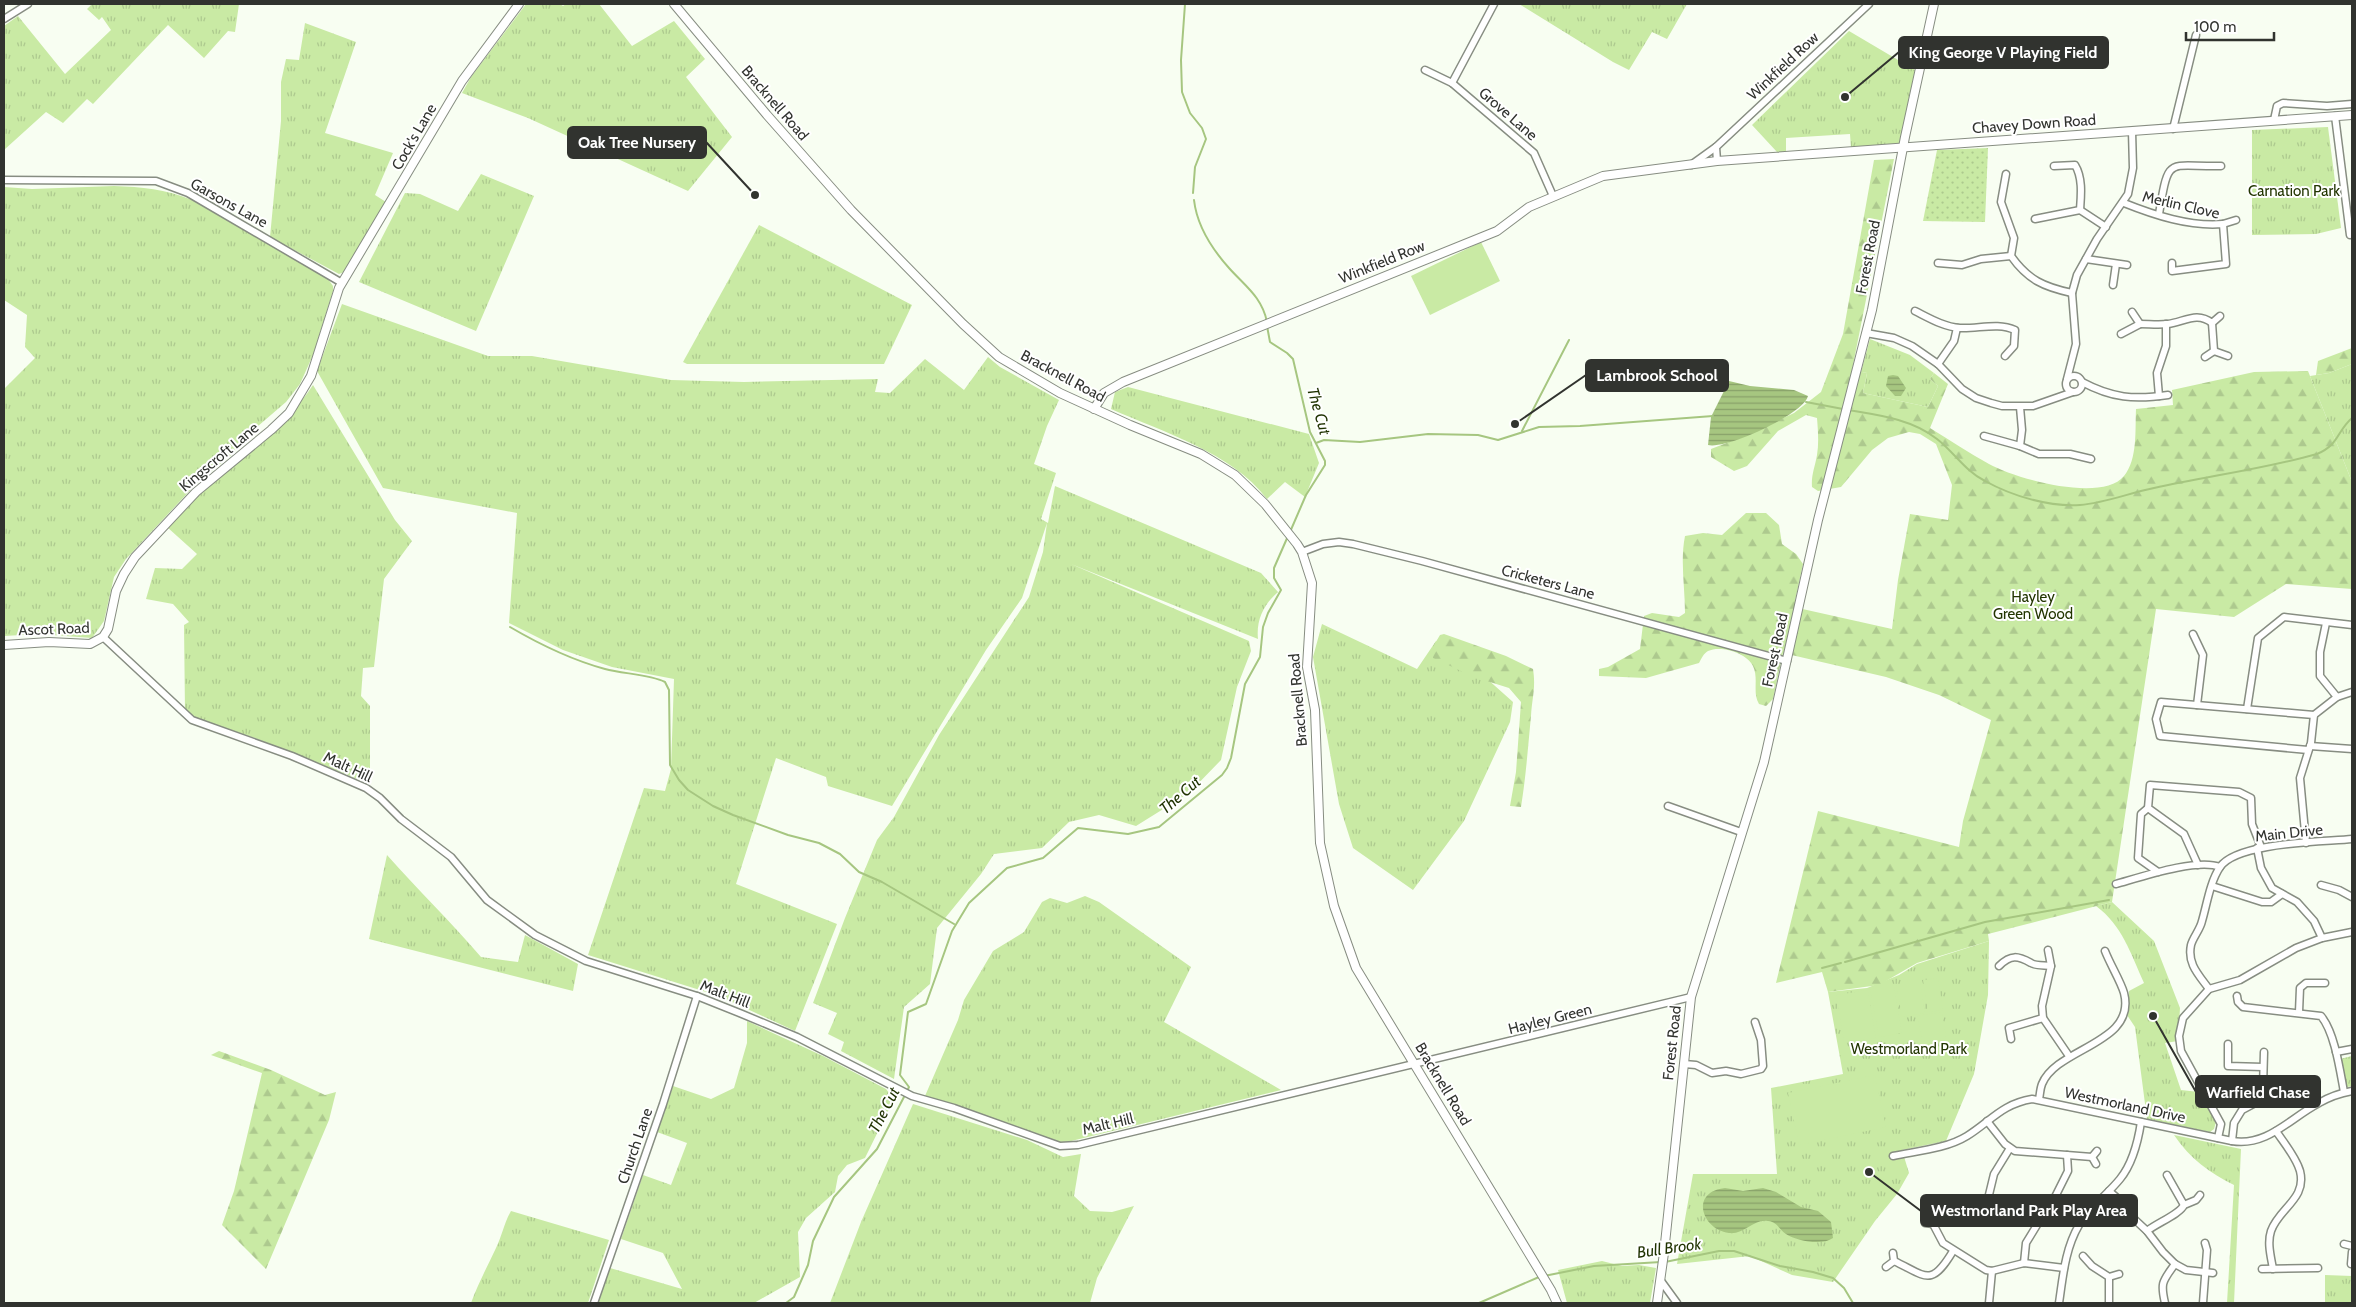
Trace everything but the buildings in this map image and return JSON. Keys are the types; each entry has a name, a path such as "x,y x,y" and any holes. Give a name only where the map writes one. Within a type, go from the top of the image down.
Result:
{"main road":[{"name":"Cock's Lane","path":"341,286 462,81 519,4"},
{"name":"Bracknell Road","path":"674,4 767,115 851,210 963,324 999,357 1094,409 1201,454 1236,475 1265,504 1302,552 1312,584 1307,667 1315,710 1320,844 1332,897 1356,968 1542,1276 1556,1303"},
{"name":"Forest Road","path":"1657,1303 1661,1281 1691,998 1764,762 1818,520 1866,333 1934,4"},
{"name":"Chavey Down Road","path":"1717,161 2352,115"},
{"name":"Winkfield Row","path":"1094,409 1104,393 1123,382 1497,231 1529,207 1603,176 1717,161"},
{"name":"Kingscroft Lane","path":"103,637 108,629 116,592 124,574 135,557 196,492 289,413 302,394 312,373 341,286"},
{"name":"Ascot Road","path":"4,646 49,642 90,644 103,637"}],"street":[{"path":"4,19 28,4"},
{"path":"1452,83 1494,4"},
{"name":"Winkfield Row","path":"1690,166 1716,147 1869,4"},
{"path":"2173,129 2196,35"},
{"name":"Grove Lane","path":"1425,70 1452,83 1534,153 1553,196"},
{"path":"2274,120 2276,106 2283,103 2327,106 2352,104"},
{"path":"2335,116 2350,235"},
{"path":"2073,392 2068,390 2066,382 2072,362 2076,337 2072,293 2077,275 2086,259 2124,203 2132,181 2132,131"},
{"path":"1716,147 1717,161"},
{"path":"2159,214 2166,174 2175,166 2184,164 2221,166"},
{"path":"2054,166 2075,166 2078,170 2081,192 2080,210"},
{"path":"2006,174 2002,202 2014,238 2010,256 2021,271 2031,279 2057,290 2072,293"},
{"name":"Garsons Lane","path":"4,180 156,181 188,193 341,286"},
{"name":"Merlin Clove","path":"2124,203 2193,223 2223,224 2226,264 2172,271 2172,262"},
{"path":"2035,219 2080,210 2106,227"},
{"path":"2223,224 2236,220"},
{"path":"1938,263 1962,265 1981,259 2010,256"},
{"path":"2086,259 2127,265"},
{"path":"2113,286 2116,264"},
{"path":"1915,311 1932,320 1957,328 1998,326 2015,330 2014,346 2009,354 2005,356"},
{"path":"2132,312 2140,324"},
{"path":"2121,334 2140,324 2166,324 2195,316 2205,317 2212,323 2214,351"},
{"path":"2212,323 2220,316"},
{"path":"2159,396 2157,373 2166,346 2166,324"},
{"path":"1938,364 1954,341 1957,328"},
{"path":"1866,333 1894,338 1912,346 1938,364 1954,382 1976,398 2002,406 2033,406 2080,390 2099,390"},
{"path":"2214,351 2228,356"},
{"path":"2205,357 2214,351"},
{"path":"2072,362 2075,373 2081,380 2080,390"},
{"path":"2053,399 2066,382 2074,376 2099,390 2123,397 2144,398 2168,395"},
{"path":"2020,407 2022,430 2020,446"},
{"path":"1984,436 2020,446 2039,454 2070,454 2090,459"},
{"name":"Cricketers Lane","path":"1302,552 1323,544 1339,542 1352,544 1412,558 1787,661"},
{"path":"2247,709 2258,638 2284,617 2352,625"},
{"path":"2326,623 2320,652 2320,676 2337,697"},
{"path":"2193,634 2203,655 2197,705"},
{"name":"Malt Hill","path":"103,637 192,720 292,756 366,788 451,857 493,906 535,935 586,961 697,996 797,1037 909,1095 1060,1146 1086,1142 1415,1064"},
{"path":"2352,692 2337,697 2314,715 2161,702 2156,719 2160,736 2309,748 2352,749"},
{"path":"2306,843 2300,778 2309,748 2314,715"},
{"path":"2158,872 2138,858 2141,814 2148,808 2150,785 2239,792 2251,798 2252,824 2259,848 2261,868 2272,888 2297,902 2314,921 2322,938"},
{"path":"1668,806 1741,832"},
{"path":"2148,808 2184,834 2198,865"},
{"name":"Main Drive","path":"2220,867 2244,851 2352,839"},
{"path":"2116,884 2158,872 2198,865 2213,864 2220,867 2212,886 2201,924 2191,946 2191,965 2209,989"},
{"path":"2321,885 2339,890 2352,897"},
{"path":"2212,886 2248,896 2254,902 2271,902 2282,894"},
{"path":"2218,1138 2221,1124 2181,1051 2180,1036 2183,1018 2209,989 2240,980 2296,948 2322,938 2352,932"},
{"path":"2048,950 2051,966 2042,1006 2043,1018 2069,1056"},
{"path":"2039,1099 2042,1084 2069,1056 2101,1041 2121,1020 2124,1009 2124,993 2105,951"},
{"path":"2000,966 2007,958 2017,956 2027,960 2032,965 2051,966"},
{"path":"2299,1012 2300,988 2306,983 2325,983"},
{"name":"Church Lane","path":"594,1303 663,1104 697,996"},
{"path":"2237,996 2238,1002 2243,1007 2321,1016 2328,1028 2336,1052 2344,1092"},
{"name":"Hayley Green","path":"1415,1064 1691,998"},
{"path":"2011,1039 2007,1027 2043,1018"},
{"path":"1684,1064 1696,1065 1712,1073 1726,1071 1741,1074 1761,1069 1763,1066 1762,1040 1755,1022"},
{"path":"2228,1044 2228,1066 2263,1067"},
{"path":"2336,1052 2352,1049"},
{"path":"2232,1141 2234,1123 2242,1110 2257,1102 2263,1088 2264,1052"},
{"name":"Westmorland Drive","path":"1893,1156 1946,1145 1966,1137 2002,1109 2017,1101 2039,1099 2232,1141 2258,1140 2276,1131 2319,1103 2344,1092 2352,1091"},
{"path":"2257,1102 2265,1107"},
{"path":"1987,1121 2010,1148 2021,1152 2092,1157"},
{"path":"2059,1303 2069,1247 2080,1223 2126,1170 2131,1160 2141,1122"},
{"path":"2273,1269 2269,1242 2271,1230 2277,1220 2296,1200 2301,1187 2299,1168 2276,1131"},
{"path":"1997,1218 1987,1215 1987,1202 1994,1174 2010,1148"},
{"path":"2092,1157 2097,1151"},
{"path":"2055,1197 2068,1171 2067,1155"},
{"path":"2092,1157 2096,1164"},
{"path":"2167,1175 2184,1205"},
{"path":"2109,1191 2124,1204 2132,1217 2147,1231 2175,1264 2186,1270 2213,1273"},
{"path":"2147,1231 2159,1222 2181,1211 2184,1205 2196,1200 2200,1195"},
{"path":"1978,1202 1987,1202"},
{"path":"1934,1224 1939,1215"},
{"path":"2024,1263 2026,1243 2039,1222 2030,1220"},
{"path":"1925,1223 1934,1224"},
{"path":"1934,1224 1943,1243 1979,1267 1992,1271 2024,1263 2064,1268"},
{"path":"2203,1303 2207,1250 2204,1243"},
{"path":"2344,1244 2352,1246"},
{"path":"1894,1262 1919,1275 1934,1275 1953,1251"},
{"path":"2351,1264 2352,1252"},
{"path":"1893,1253 1894,1262"},
{"path":"2083,1256 2092,1266 2109,1277 2119,1274"},
{"path":"1886,1267 1894,1262"},
{"path":"2164,1303 2161,1287 2163,1280 2175,1264"},
{"path":"2262,1269 2318,1268"},
{"path":"1989,1303 1992,1271"},
{"path":"2109,1277 2109,1303"},
{"path":"1661,1281 1677,1303"}],"green space":[{"path":"92,4 239,4 235,32 228,31 204,58 168,25 93,104 87,99 63,123 46,112 4,150 4,26 18,16 65,74 111,30 102,17 99,20 87,9"},
{"path":"526,4 560,4 563,6 566,4 599,4 632,46 674,21 705,59 686,77 732,137 688,191 528,118 462,93 471,77"},
{"path":"1519,4 1687,4 1667,39 1652,32 1629,70"},
{"path":"305,23 356,42 325,133 393,153 375,195 386,202 344,272 339,274 270,237 281,121 281,82 286,59 299,60"},
{"path":"1849,31 1915,70 1899,144 1851,148 1850,134 1786,138 1786,152 1777,152 1752,125"},
{"name":"Carnation Park","path":"2328,127 2341,228 2316,234 2252,235 2252,130"},
{"path":"1988,148 1985,222 1923,221 1937,150"},
{"name":"Hayley Green Wood","path":"1894,159 1852,370 1867,373 1863,393 1928,407 1938,386 1930,379 1934,373 1948,384 1930,428 1989,464 2018,476 2058,486 2097,488 2113,484 2124,476 2132,461 2135,444 2136,409 2173,405 2172,390 2254,372 2308,371 2352,482 2352,589 2286,584 2234,617 2156,609 2112,902 1988,934 1989,941 1917,963 1879,985 1828,992 1822,972 1776,983 1818,811 1959,847 1963,821 1991,720 1939,695 1886,677 1783,653 1773,699 1766,706 1759,704 1757,699 1755,671 1750,661 1733,651 1713,649 1704,655 1699,663 1646,678 1599,676 1599,669 1608,667 1640,649 1644,616 1652,613 1679,617 1685,613 1683,564 1685,536 1703,533 1722,535 1746,513 1766,513 1779,525 1782,544 1796,554 1803,564 1795,601 1798,608 1892,629 1898,580 1910,514 1948,520 1952,485 1936,444 1920,434 1909,432 1888,438 1872,450 1841,487 1818,491 1812,487 1818,446 1817,418 1806,415 1778,431 1747,466 1734,471 1711,457 1711,449 1794,413 1821,392 1843,334 1874,160"},
{"path":"2311,171 2312,192 2298,193 2297,172"},
{"path":"481,174 534,196 476,331 359,282 405,193 420,194 458,211"},
{"path":"114,186 153,189 192,200 328,279 333,286 333,291 313,355 300,384 286,402 250,433 231,455 197,483 126,559 114,577 104,621 92,638 39,634 4,636 4,389 35,358 25,347 27,315 4,300 4,187 32,189"},
{"path":"759,225 912,305 884,364 687,364 683,362"},
{"path":"1481,242 1500,281 1430,315 1411,276"},
{"path":"342,304 488,356 532,356 671,380 744,382 878,379 875,392 890,393 925,359 964,390 988,357 1000,367 1059,400 1047,426 1034,464 1056,473 1041,519 1048,523 1055,486 1261,573 1278,592 1262,613 1258,625 1258,639 1071,564 1249,641 1251,651 1237,687 1221,760 1189,793 1136,826 1099,815 1069,822 1042,848 994,854 981,874 937,928 930,984 904,1007 894,1079 841,1051 844,1042 828,1034 837,1013 813,1003 877,840 894,817 939,735 1029,597 1043,552 1047,523 1022,598 986,650 892,806 828,786 826,777 776,758 736,884 837,924 795,1031 719,996 588,955 644,788 665,791 671,769 674,679 612,667 563,650 509,623 517,513 383,488 317,371"},
{"path":"1870,339 1910,355 1934,373 1930,379 1938,386 1928,407 1863,393 1867,373 1861,372"},
{"path":"2352,348 2352,364 2329,373 2316,375 2318,361"},
{"path":"2352,364 2352,482 2310,376 2329,373"},
{"path":"313,385 395,520 412,541 384,579 374,667 363,668 361,696 370,706 370,784 255,738 196,719 185,712 184,625 189,622 173,604 146,599 155,568 182,569 197,554 167,527 196,493 261,441 289,415"},
{"path":"1128,387 1309,434 1319,463 1305,497 1285,482 1267,499 1235,468 1216,456 1196,445 1111,409 1115,392"},
{"path":"1322,624 1417,669 1436,641 1476,669 1513,702 1510,722 1464,821 1413,890 1353,848 1339,804 1313,657"},
{"path":"1444,634 1506,656 1533,669 1534,682 1521,807 1510,806 1516,772 1521,702 1509,688 1474,677 1433,658 1434,645 1440,635"},
{"path":"387,855 481,957 518,962 525,935 578,964 573,991 369,939"},
{"path":"1085,896 1099,902 1191,967 1164,1022 1281,1090 1063,1143 925,1096 958,1020 964,1000 993,951 1024,932 1042,902 1050,898 1067,903"},
{"path":"2112,902 2154,941 2180,1008 2178,1041 2165,1043 2181,1090 2199,1092 2216,1122 2214,1129 2210,1132 2147,1119 2135,1027 2127,1015 2129,991 2144,983 2119,931 2113,922 2096,906"},
{"name":"Westmorland Park","path":"1989,941 1988,995 1974,1074 1946,1141 1902,1150 1909,1173 1897,1194 1875,1221 1833,1282 1792,1275 1750,1256 1677,1264 1693,1174 1777,1174 1771,1088 1843,1074 1828,992 1867,988 1899,975 1917,964"},
{"path":"1938,978 1943,1010 1928,1012 1923,980"},
{"path":"1920,981 1925,1013 1902,1017 1896,985"},
{"path":"1894,985 1902,1033 1879,1037 1870,989"},
{"path":"1868,990 1876,1038 1844,1043 1836,995"},
{"path":"1942,1012 1946,1037 1922,1041 1917,1016"},
{"path":"747,1021 823,1056 886,1089 894,1099 865,1158 847,1165 838,1176 835,1192 806,1218 798,1232 800,1277 754,1303 598,1303 610,1268 682,1289 663,1253 621,1239 643,1175 671,1185 687,1143 657,1132 673,1086 711,1099 734,1088 747,1043"},
{"path":"219,1051 271,1070 325,1095 336,1092 329,1120 266,1269 222,1225 234,1191 262,1073 211,1055"},
{"path":"2352,1056 2352,1086 2347,1087 2340,1059"},
{"path":"1875,1075 1886,1127 1799,1145 1788,1093"},
{"path":"913,1104 1027,1140 1063,1157 1081,1154 1074,1196 1090,1211 1112,1212 1134,1206 1097,1278 1090,1303 830,1303 861,1222"},
{"path":"2174,1135 2241,1149 2234,1303 2227,1303 2234,1185 2217,1176 2201,1164 2180,1144"},
{"path":"511,1211 609,1240 588,1303 471,1303"},
{"path":"1602,1261 1622,1266 1639,1265 1656,1268 1650,1303 1567,1303 1558,1270"},
{"path":"2325,1275 2352,1276 2352,1303 2325,1303"}],"shaded area":[{"path":"1888,376 1898,376 1906,388 1901,396 1895,396 1886,386"},
{"path":"1729,381 1750,386 1794,390 1808,396 1793,412 1763,429 1731,442 1708,445 1711,417"},
{"path":"1725,1188 1743,1191 1763,1188 1776,1192 1801,1207 1818,1211 1831,1222 1833,1238 1823,1242 1796,1239 1786,1234 1776,1224 1768,1221 1758,1222 1734,1233 1720,1230 1706,1218 1703,1211 1703,1203 1707,1196 1714,1191"}],"waterway":[{"name":"The Cut","path":"1185,4 1181,60 1182,92 1190,113 1202,128 1206,139 1195,167 1193,193"},
{"name":"The Cut","path":"1194,200 1198,219 1211,245 1229,268 1252,292 1265,313 1267,322"},
{"name":"The Cut","path":"1267,326 1270,342 1293,359 1310,432 1325,461 1325,465 1306,495 1290,532"},
{"path":"1522,431 1569,340"},
{"path":"1806,402 1843,409"},
{"path":"1848,410 1906,422 1937,439 1971,472 1985,481 2019,496 2043,502 2068,505 2099,502 2154,488 2277,464 2317,454 2334,442 2352,418"},
{"path":"1316,443 1324,440 1360,442 1428,434 1478,435 1498,440 1539,427 1580,426 1713,416"},
{"name":"The Cut","path":"907,1091 909,1087 900,1075 908,1012 926,1004 952,931 969,903 1007,868 1043,858 1078,828 1128,834 1159,827 1222,775 1227,768 1231,758 1245,684 1260,657 1263,627 1268,613 1281,590 1274,578 1274,568 1288,536"},
{"path":"510,627 580,661 612,671 651,677 665,682 669,690 670,765 688,790 713,806 733,815 788,835 819,843 840,854 859,872 882,882 954,924"},
{"path":"1845,962 1985,922 2109,900"},
{"path":"1822,968 1841,963"},
{"name":"The Cut","path":"786,1303 794,1297 808,1265 813,1241 834,1197 877,1149 905,1095"},
{"name":"Bull Brook","path":"1665,1262 1719,1251 1734,1251 1780,1266 1833,1278 1844,1288 1853,1303"},
{"name":"Bull Brook","path":"1544,1276 1594,1266 1661,1262"},
{"name":"Bull Brook","path":"1479,1303 1539,1277"}],"place":[{"name":"King George V Playing Field","path":"1845,97"},
{"name":"Oak Tree Nursery","path":"755,195"},
{"name":"Lambrook School","path":"1515,424"},
{"name":"Warfield Chase","path":"2153,1016"},
{"name":"Westmorland Park Play Area","path":"1869,1172"}]}
